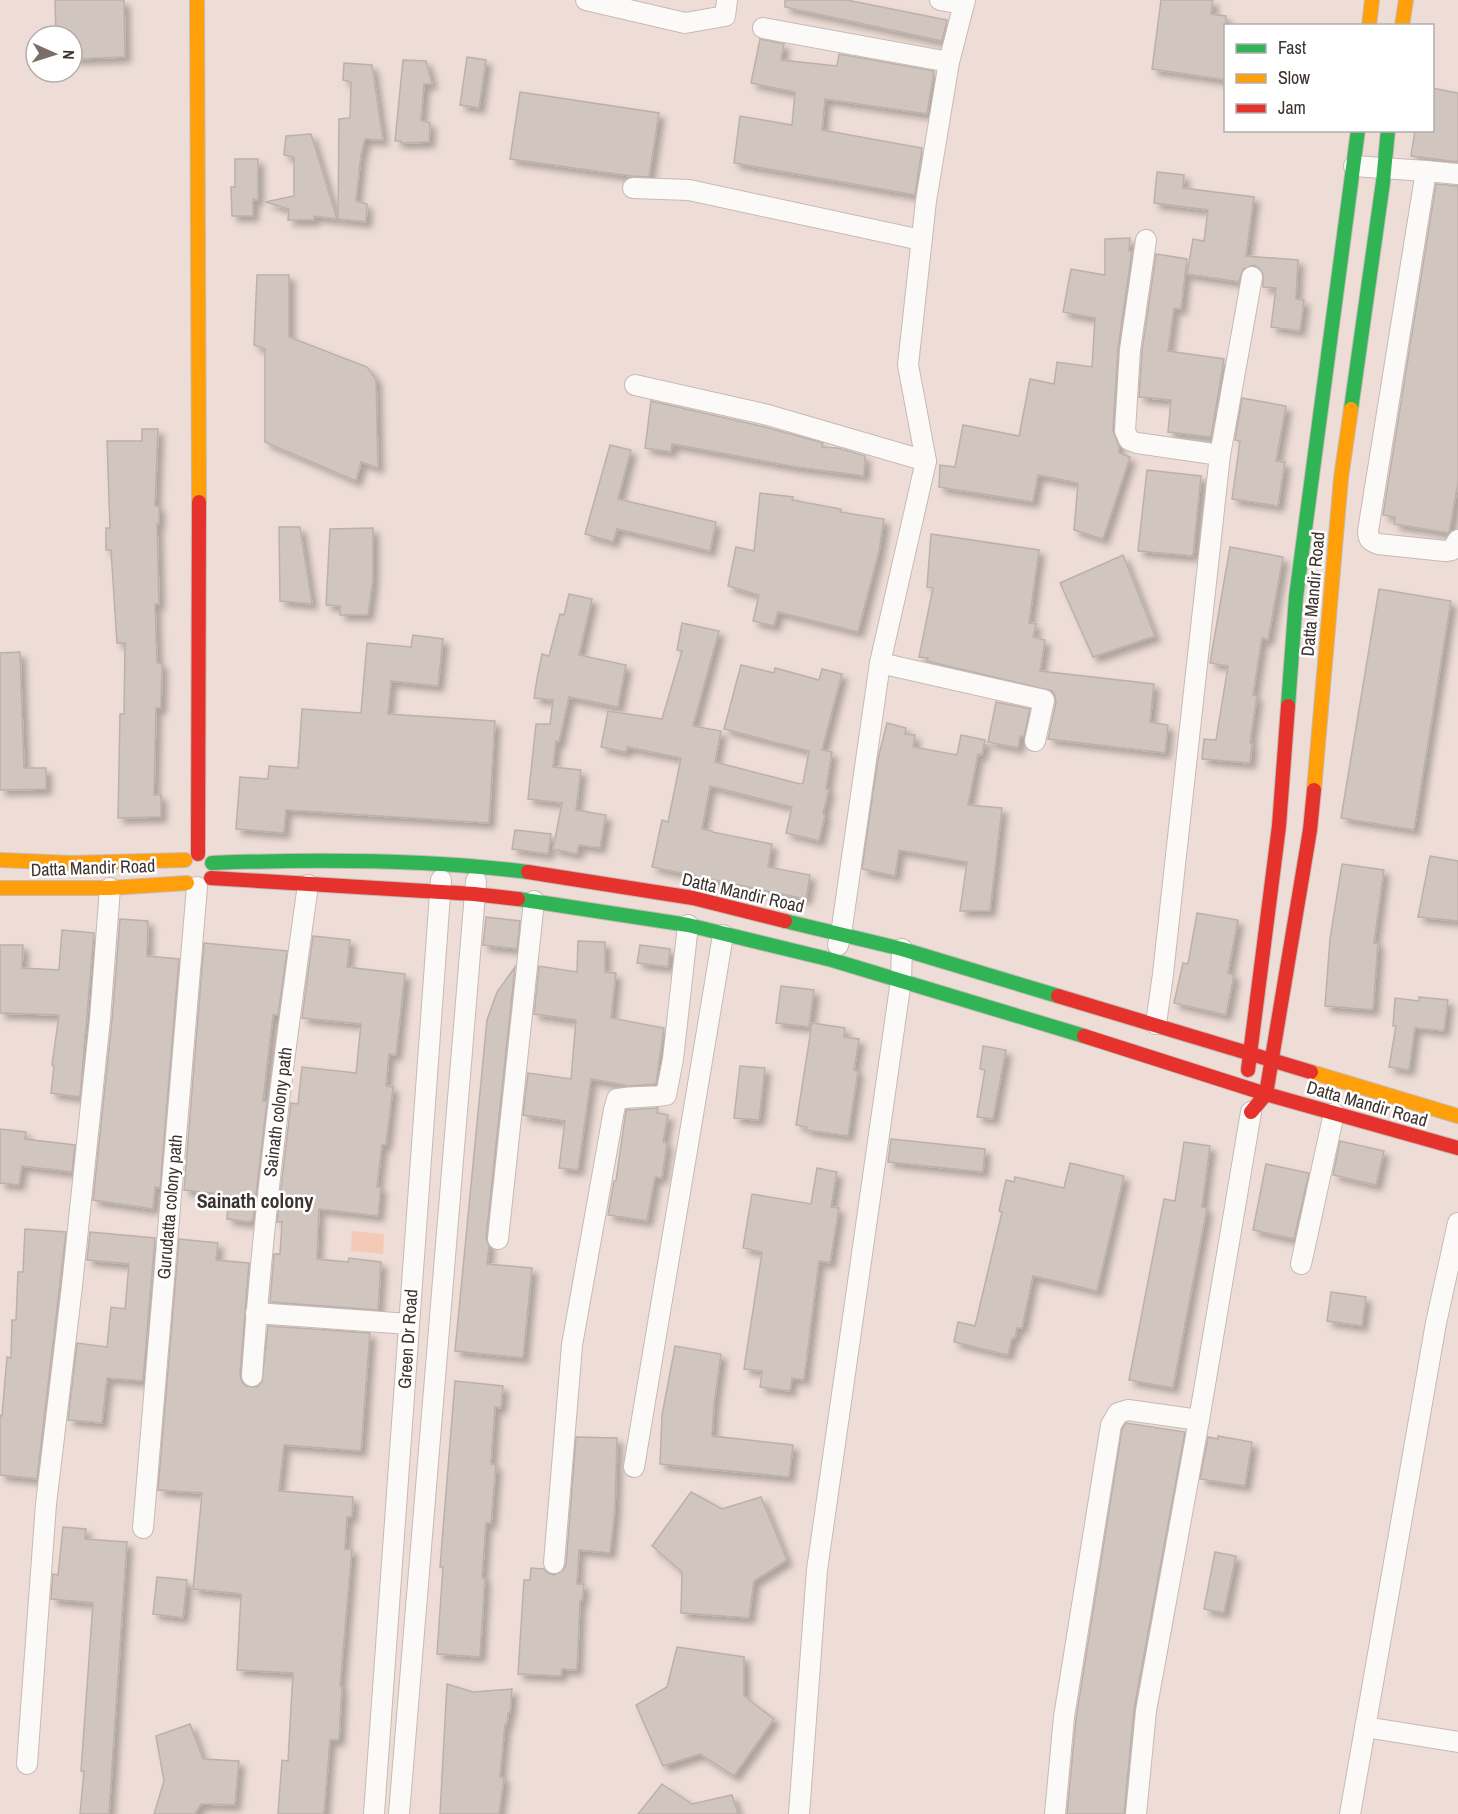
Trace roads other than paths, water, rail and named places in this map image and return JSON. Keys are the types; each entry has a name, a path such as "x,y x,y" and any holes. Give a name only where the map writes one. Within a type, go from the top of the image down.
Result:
{"main road":[{"path":"191,857 208,858 212,863 213,872 198,882 181,870 191,857 200,605 197,0"},
{"path":"1369,24 1372,0"},
{"path":"1402,24 1406,0"},
{"name":"Datta Mandir Road","path":"1251,1112 1246,1088 1279,826 1296,597 1358,132"},
{"name":"Datta Mandir Road","path":"1251,1112 1266,1094 1310,830 1341,478 1383,182 1388,132"},
{"name":"Datta Mandir Road","path":"0,860 72,862 191,857"},
{"name":"Datta Mandir Road","path":"212,863 287,860 479,866 569,877 693,898 902,949 1458,1116"},
{"name":"Datta Mandir Road","path":"0,888 110,888 198,882 440,891 534,901 688,925 832,960 1246,1088 1458,1148"}],"street":[{"path":"586,0 686,23 724,16 726,0"},
{"path":"832,960 841,934 880,663 926,462 908,365 921,240 949,62 964,2 940,0"},
{"path":"763,28 949,62"},
{"path":"1354,166 1458,174"},
{"path":"1426,171 1368,537 1371,542 1378,544 1445,551 1452,550 1458,540"},
{"path":"633,188 689,190 921,240"},
{"path":"1146,240 1131,350 1125,431 1129,440 1137,443 1220,454"},
{"path":"1156,1024 1165,962 1220,454 1252,277"},
{"path":"635,385 768,415 926,462"},
{"path":"880,663 1044,700 1035,741"},
{"name":"Green Dr Road","path":"374,1814 442,864"},
{"name":"Green Dr Road","path":"399,1814 474,894 479,866"},
{"name":"Gurudatta colony path","path":"143,1528 198,882"},
{"name":"Sainath colony path","path":"252,1376 256,1313 291,1005 308,885"},
{"path":"27,1764 46,1504 95,1065 110,888"},
{"path":"498,1239 534,901"},
{"path":"554,1563 572,1345 614,1110 617,1099 631,1096 651,1098 666,1095 673,1059 688,925"},
{"path":"634,1467 723,934"},
{"path":"436,936 471,938"},
{"path":"799,1814 817,1570 901,980 902,949"},
{"path":"1136,1814 1146,1712 1199,1420 1251,1112"},
{"path":"1301,1264 1334,1113"},
{"path":"416,1217 448,1218"},
{"path":"1350,1814 1436,1323 1458,1223"},
{"path":"256,1313 409,1324"},
{"path":"1055,1814 1064,1717 1111,1425 1118,1413 1128,1410 1199,1420"},
{"path":"1365,1726 1458,1742"},
{"path":"379,1735 405,1737"}],"district":[{"name":"Sainath colony","path":"255,1201"}]}
